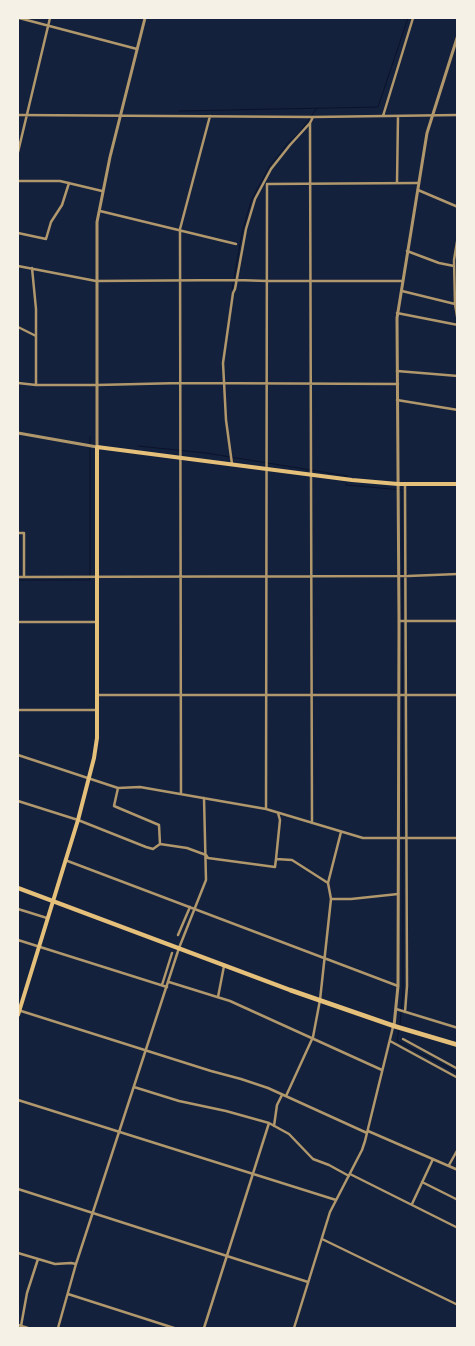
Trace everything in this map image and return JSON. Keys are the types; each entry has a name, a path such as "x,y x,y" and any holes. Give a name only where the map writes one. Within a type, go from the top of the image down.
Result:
{"highway":[{"path":"18,888 224,966 394,1026 458,1044"}],"main road":[{"path":"18,1012 78,820 90,778 97,738 97,447 311,475 398,484 458,484"}],"street":[{"path":"19,18 137,49"},
{"path":"18,152 50,18"},
{"path":"18,434 97,447 96,281 98,211 145,18"},
{"path":"383,116 413,18"},
{"path":"405,1012 398,694 397,313 427,133 458,35"},
{"path":"18,115 157,117 458,115"},
{"path":"181,794 180,229 210,116"},
{"path":"397,183 398,116"},
{"path":"232,464 226,420 223,363 228,318 246,229 255,199 271,169 310,124 313,117"},
{"path":"310,124 312,823"},
{"path":"18,181 60,181 102,190"},
{"path":"18,233 46,240 51,222 62,205 69,183"},
{"path":"266,809 267,184 418,183"},
{"path":"417,190 458,208"},
{"path":"98,211 180,229 236,244"},
{"path":"397,313 457,322 454,266 458,236"},
{"path":"407,251 454,266"},
{"path":"18,266 96,281 402,281"},
{"path":"32,268 36,309 36,385"},
{"path":"400,290 455,304"},
{"path":"18,327 36,336"},
{"path":"397,371 458,376"},
{"path":"18,382 36,385 181,383 398,384"},
{"path":"397,400 458,410"},
{"path":"299,1328 294,1328 322,1239 336,1200 362,1150 368,1132 394,1026 398,986 398,894 402,838 405,694 405,484"},
{"path":"18,533 24,533 24,577"},
{"path":"18,577 405,576 458,574"},
{"path":"399,621 458,621"},
{"path":"18,622 97,622"},
{"path":"97,695 458,695"},
{"path":"18,710 96,710"},
{"path":"18,755 118,788 140,787 266,809 363,838 458,838"},
{"path":"118,788 114,806 159,825 160,844"},
{"path":"58,1328 76,1264 169,982 178,948 206,880 204,798"},
{"path":"18,801 78,820 153,849 160,844 187,848 206,855 208,858 275,867 280,820 278,813"},
{"path":"274,1126 277,1105 284,1095 313,1037 320,1000 331,899 328,883 341,831"},
{"path":"276,858 292,860 328,883"},
{"path":"65,860 398,986"},
{"path":"331,899 398,894"},
{"path":"178,935 190,907"},
{"path":"18,909 47,918"},
{"path":"18,940 167,987"},
{"path":"162,986 172,953"},
{"path":"218,997 224,966"},
{"path":"169,982 218,997 313,1037 382,1070"},
{"path":"396,1009 458,1028"},
{"path":"18,1012 211,1072 241,1079 284,1095 458,1170"},
{"path":"403,1039 458,1068"},
{"path":"390,1041 458,1078"},
{"path":"416,1056 420,1048"},
{"path":"134,1087 179,1101 226,1111 274,1126 289,1134 313,1160 329,1165 458,1228"},
{"path":"18,1100 336,1200"},
{"path":"204,1328 269,1124"},
{"path":"448,1166 458,1149"},
{"path":"412,1204 433,1159"},
{"path":"422,1182 458,1200"},
{"path":"18,1189 308,1282"},
{"path":"322,1239 458,1305"},
{"path":"18,1252 55,1264 76,1264"},
{"path":"28,1328 19,1326 38,1259"},
{"path":"68,1294 174,1328"}],"waterway":[{"path":"179,111 378,107 408,18"},
{"path":"234,278 242,233 251,201 269,167 288,143 300,132 317,108"},
{"path":"232,289 233,283"},
{"path":"18,580 90,580 90,437"},
{"path":"138,446 206,453 348,476"},
{"path":"346,483 346,485 402,490 403,992 400,1025"},
{"path":"399,1029 397,1041 458,1073"}]}
